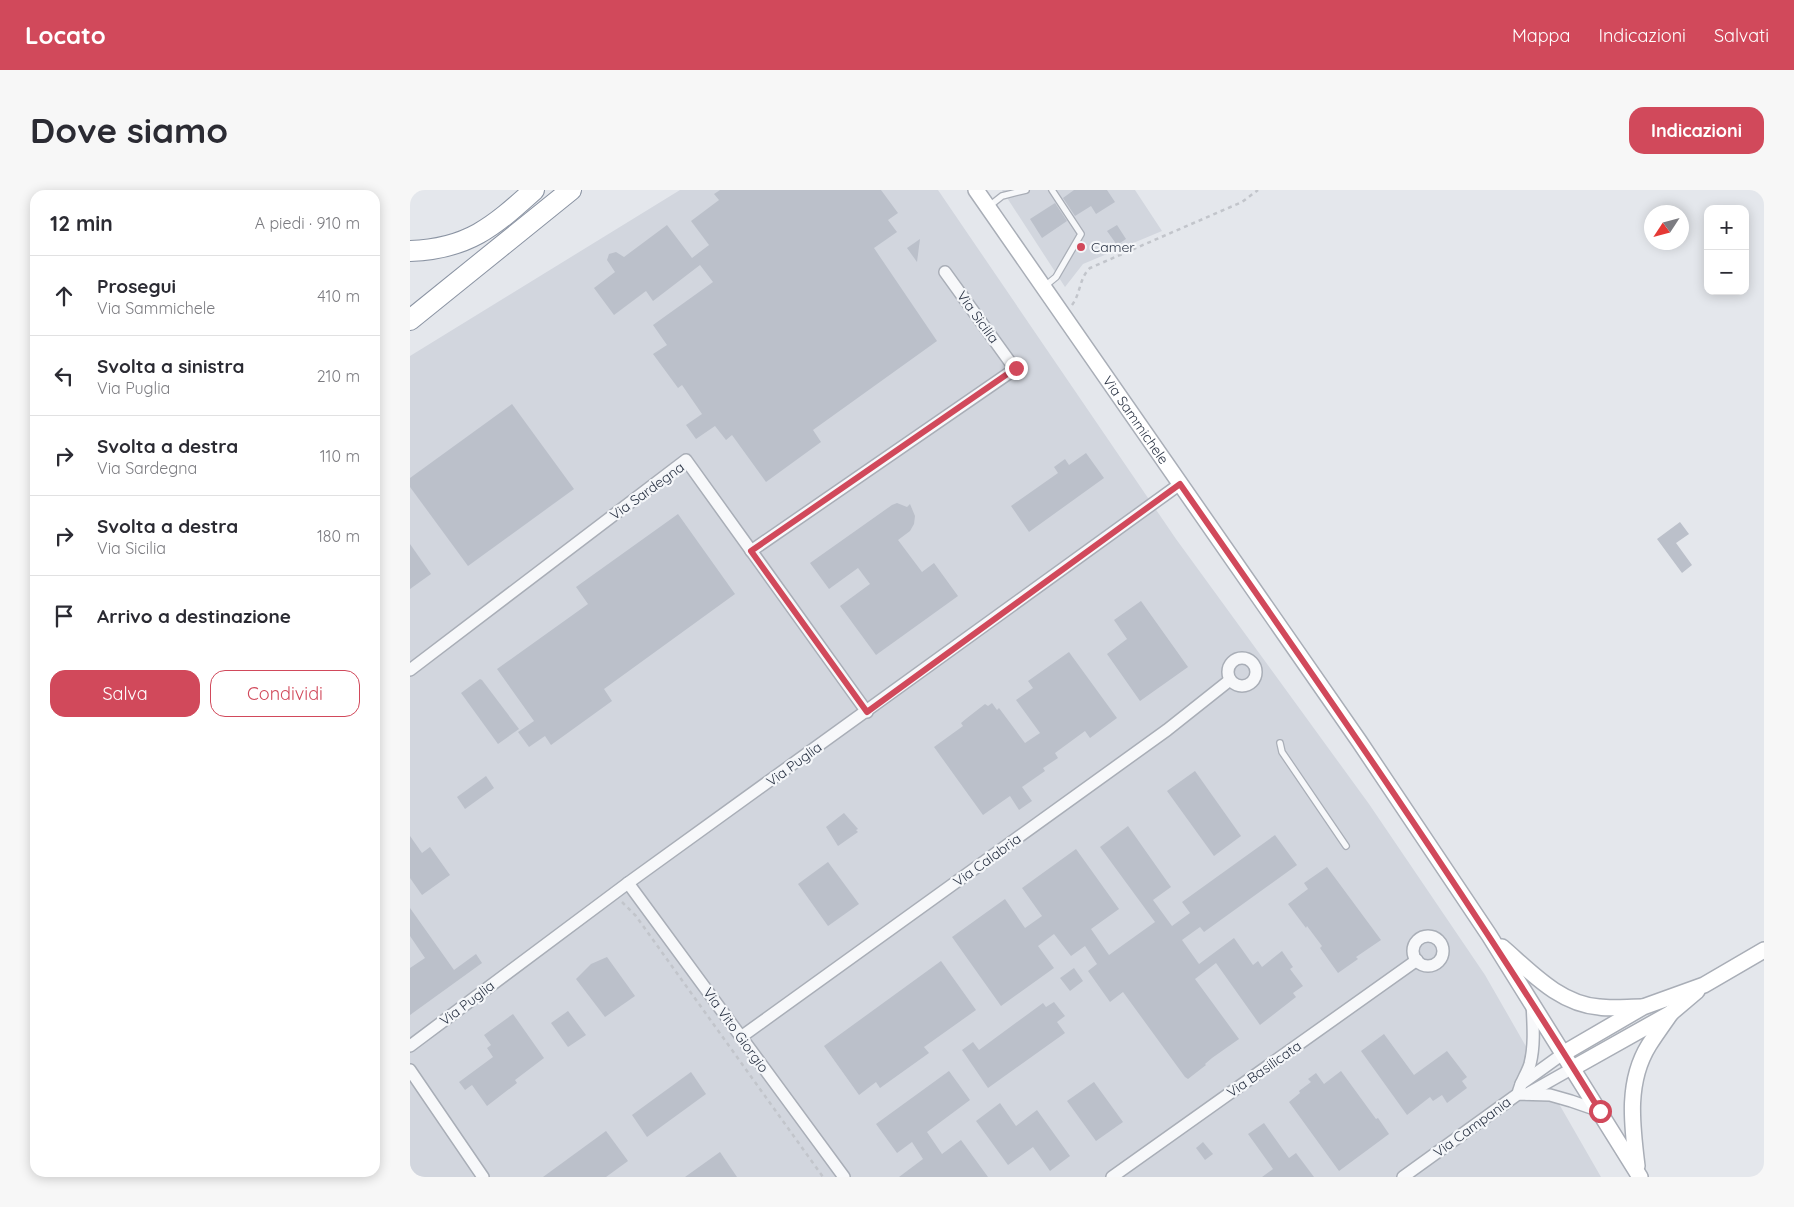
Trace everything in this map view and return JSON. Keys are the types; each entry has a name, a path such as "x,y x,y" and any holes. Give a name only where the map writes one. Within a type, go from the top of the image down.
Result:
{"highway":[{"path":"410,251 452,245 476,236 500,220 534,190"},
{"path":"410,320 571,190"}],"main road":[{"name":"Via Sammichele","path":"976,190 1359,741 1489,935 1639,1174"},
{"path":"1489,935 1544,984 1568,999 1598,1007 1643,1007"},
{"path":"1573,1068 1671,1013 1704,985 1764,950"},
{"path":"1564,1053 1643,1007 1704,985"},
{"path":"1639,1174 1631,1114 1635,1080 1648,1046 1671,1013"}],"street":[{"name":"Via Sicilia","path":"751,551 1016,368 945,272"},
{"name":"Via Sardegna","path":"410,670 686,460 867,712"},
{"name":"Via Puglia","path":"410,1046 628,883 1180,484"},
{"name":"Via Calabria","path":"741,1037 1167,730 1230,680"},
{"name":"Via Vito Giorgio","path":"628,883 844,1177"},
{"name":"Via Basilicata","path":"1112,1177 1417,960"},
{"name":"Via Campania","path":"1521,1091 1530,1064 1533,1036 1532,1002"},
{"name":"Via Campania","path":"1402,1177 1521,1091 1564,1053"},
{"name":"Via Campania","path":"1521,1091 1573,1068"},
{"path":"410,1070 480,1176"},
{"name":"Via Campania","path":"1521,1091 1550,1095 1600,1111"}],"lane":[{"path":"988,207 1002,196 1026,190"},
{"path":"1043,287 1056,276 1081,234 1052,190"},
{"path":"1280,743 1282,752 1346,846"}],"path":[{"path":"1062,315 1074,304 1085,273 1090,268 1242,202 1258,190"},
{"path":"614,894 636,916 823,1177"}],"shaded area":[{"path":"680,190 938,190 1176,539 1369,804 1485,975 1601,1177 410,1177 410,356"},
{"name":"Camer","path":"1002,190 1135,190 1162,231 1083,264 1065,287"}],"building":[{"path":"720,190 881,190 898,213 888,220 897,232 874,248 937,341 813,430 821,442 766,482 732,435 726,440 715,426 696,439 686,425 702,414 682,385 678,388 653,354 667,345 653,325 713,282 700,265 653,301 646,291 614,315 594,288 615,272 607,260 609,254 616,252 624,257 667,225 692,258 709,245 691,221 719,200 714,194"},
{"path":"1074,190 1107,190 1115,202 1096,214 1091,206 1075,216 1063,198"},
{"path":"1055,203 1067,221 1042,238 1030,219"},
{"path":"1117,225 1126,239 1117,245 1107,231"},
{"path":"920,239 917,262 907,248"},
{"path":"512,404 574,489 468,566 410,487 410,478"},
{"path":"1086,453 1104,478 1029,532 1011,506 1058,473 1054,467 1065,459 1069,465"},
{"path":"897,503 907,507 910,504 915,516 914,524 910,531 898,540 922,572 934,563 958,596 876,655 840,606 870,584 858,568 829,589 810,563"},
{"path":"678,514 735,594 604,689 612,701 551,745 545,736 529,747 518,732 534,721 497,669 588,604 576,587"},
{"path":"1680,522 1689,534 1676,543 1692,565 1682,573 1657,539"},
{"path":"410,544 431,574 410,589"},
{"path":"1141,601 1188,667 1140,701 1107,654 1127,639 1114,620"},
{"path":"1069,652 1117,718 1090,738 1085,731 1055,753 1058,758 1043,768 1045,771 1022,787 1032,801 1019,810 1010,796 983,815 934,747 963,726 961,723 985,704 988,706 992,703 997,710 999,708 1025,743 1040,733 1016,700 1033,688 1028,681"},
{"path":"480,679 519,729 498,744 461,693"},
{"path":"1195,771 1241,836 1214,856 1167,791"},
{"path":"486,776 494,788 465,809 457,797"},
{"path":"844,813 858,829 856,830 858,832 838,846 826,827"},
{"path":"1128,826 1171,887 1153,900 1172,926 1190,913 1182,902 1275,835 1297,865 1204,932 1200,927 1182,940 1199,964 1234,938 1253,965 1258,961 1262,967 1282,951 1293,967 1290,969 1303,986 1293,993 1296,997 1260,1025 1216,963 1195,979 1239,1039 1212,1058 1188,1079 1123,992 1110,1002 1088,971 1097,964 1085,946 1071,956 1054,934 1038,946 1054,968 1001,1006 952,937 1005,899 1025,928 1042,916 1022,888 1076,849 1119,909 1091,929 1109,955 1155,922 1100,847"},
{"path":"410,836 422,853 430,847 450,875 422,895 410,878"},
{"path":"828,862 859,904 828,926 798,884"},
{"path":"1327,867 1381,940 1356,957 1358,959 1338,973 1320,948 1322,946 1288,904 1308,889 1304,883"},
{"path":"410,908 454,970 476,954 482,963 410,1015 410,968 425,958 410,936"},
{"path":"607,957 635,996 605,1017 576,979 591,964"},
{"path":"941,961 976,1010 924,1047 929,1053 880,1088 876,1082 859,1095 824,1046"},
{"path":"1074,968 1083,981 1070,991 1060,978"},
{"path":"1054,1002 1065,1016 1057,1022 1065,1033 988,1088 962,1050 973,1042 979,1050 1043,1003 1046,1007"},
{"path":"568,1011 586,1035 568,1047 551,1023"},
{"path":"513,1014 544,1058 515,1080 517,1083 487,1106 472,1085 465,1090 459,1082 493,1057 487,1048 491,1045 484,1035"},
{"path":"1384,1034 1414,1075 1447,1051 1467,1077 1462,1081 1467,1088 1447,1103 1442,1095 1433,1101 1430,1097 1407,1115 1361,1051"},
{"path":"949,1071 970,1100 927,1132 942,1154 961,1140 988,1177 899,1177 923,1159 912,1142 897,1153 876,1124"},
{"path":"1341,1071 1389,1134 1339,1171 1289,1102 1311,1082 1308,1079 1316,1073 1324,1084"},
{"path":"691,1072 706,1094 647,1137 632,1115"},
{"path":"1094,1082 1123,1122 1096,1141 1067,1101"},
{"path":"1000,1103 1016,1126 1037,1110 1070,1156 1050,1171 1033,1147 1008,1165 976,1121"},
{"path":"1264,1123 1289,1158 1296,1153 1314,1177 1262,1177 1273,1169 1248,1134"},
{"path":"606,1131 628,1161 606,1177 543,1177"},
{"path":"1203,1142 1213,1154 1205,1160 1196,1148"},
{"path":"720,1152 737,1177 685,1177"}],"place":[{"name":"Camer","path":"1081,247"}],"route":[{"path":"1016,368 751,551 867,712 1180,484 1359,741 1489,935 1600,1111"}]}
